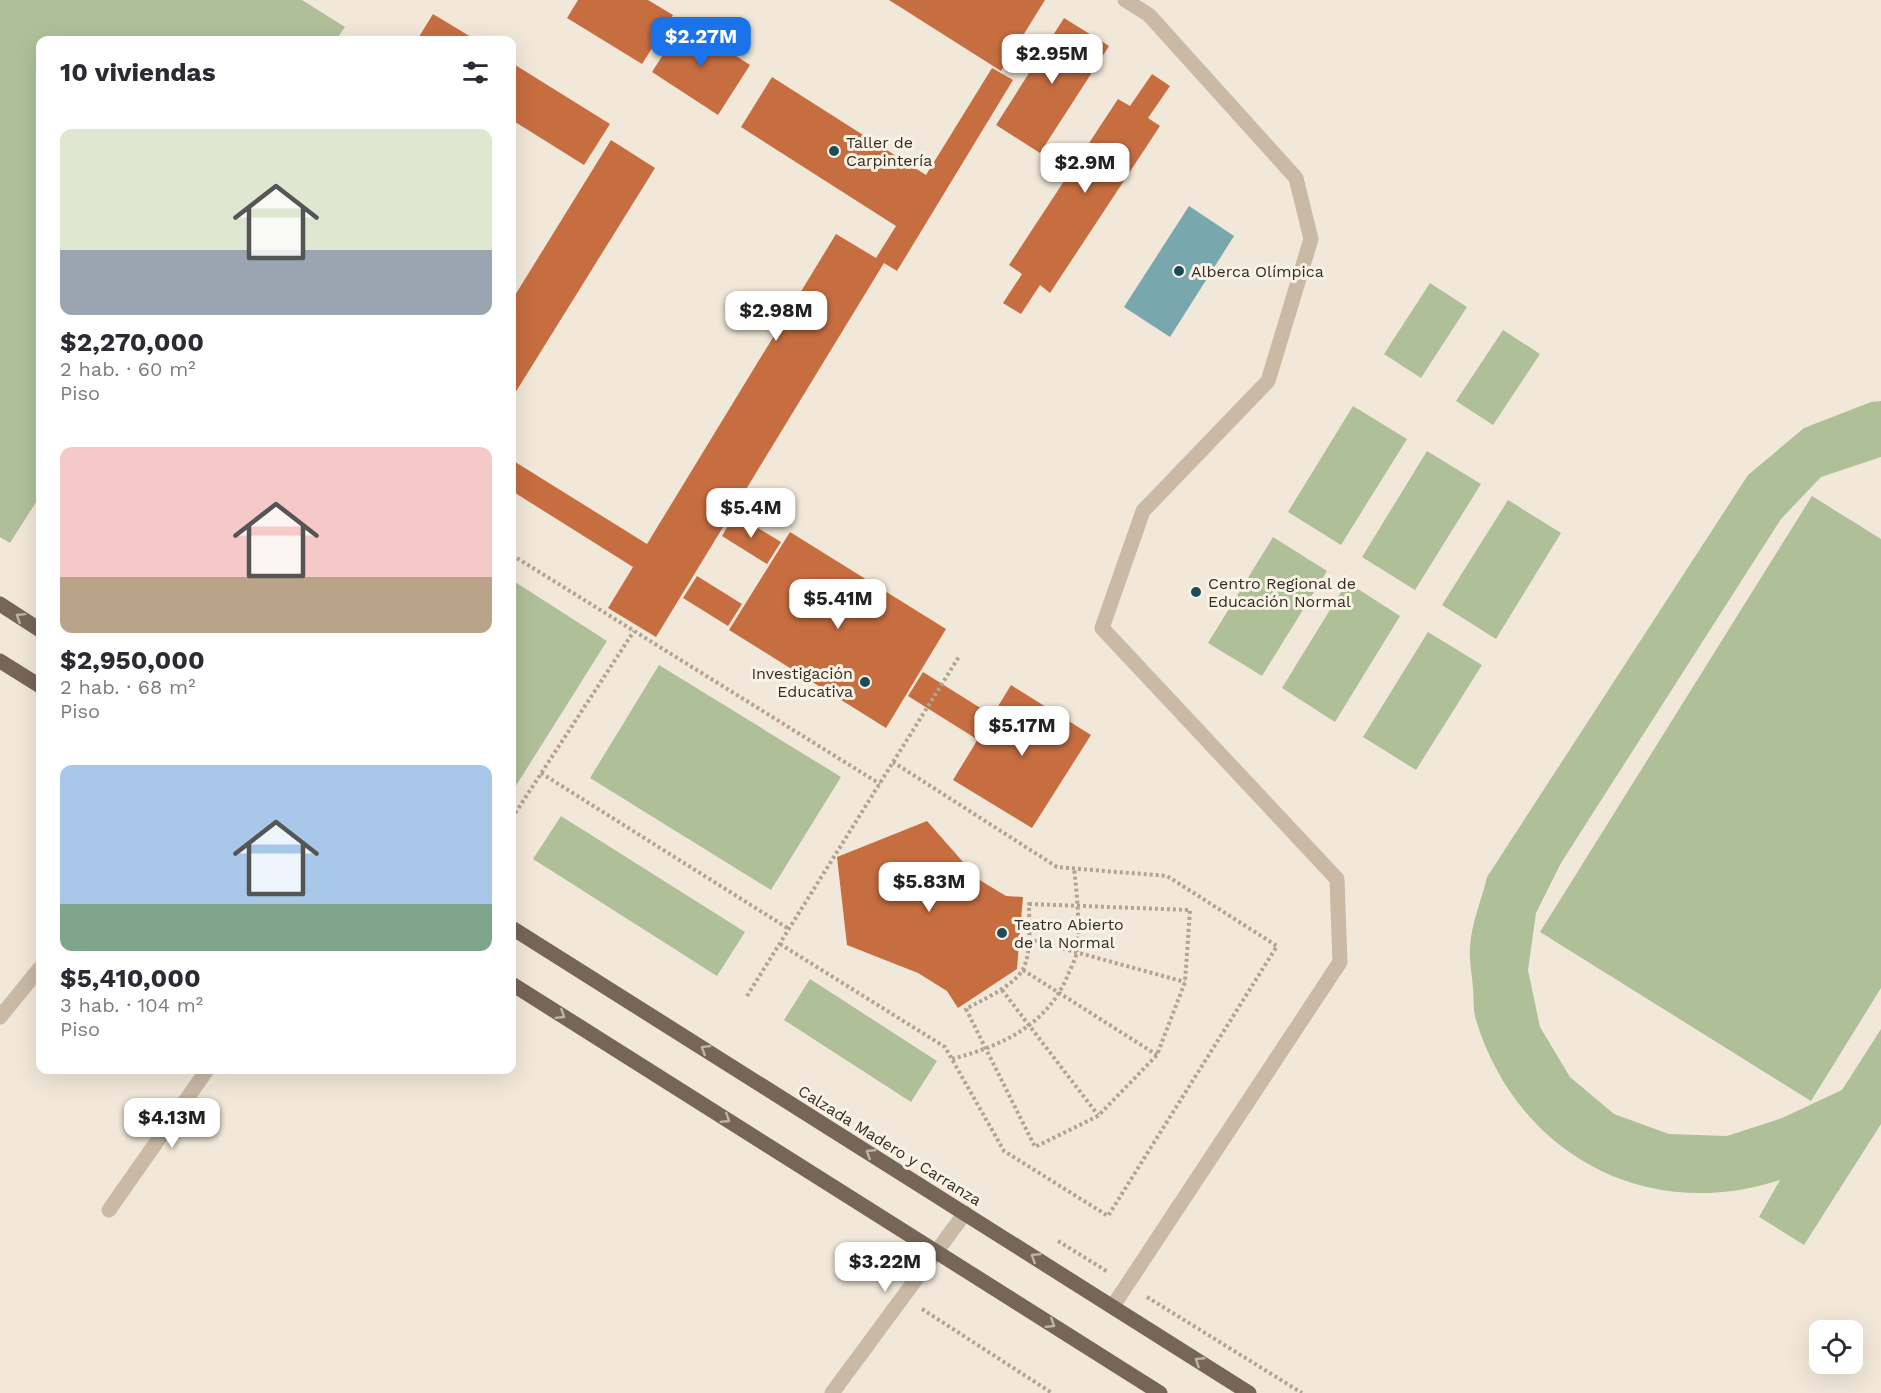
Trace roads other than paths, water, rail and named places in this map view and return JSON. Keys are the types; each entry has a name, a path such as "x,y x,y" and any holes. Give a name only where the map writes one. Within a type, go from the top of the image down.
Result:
{"main road":[{"path":"0,604 36,627"},
{"path":"0,661 36,684"},
{"name":"Calzada Madero y Carranza","path":"516,931 1249,1393"},
{"path":"516,987 1160,1393"}],"street":[{"path":"1113,1306 1340,962 1337,879 1102,628 1143,511 1268,381 1311,239 1296,178 1149,15 1125,0"},
{"path":"0,1017 36,973"},
{"path":"109,1210 204,1074"},
{"path":"832,1393 965,1213"}],"water":[{"name":"Alberca Olímpica","path":"1189,206 1234,236 1170,337 1124,307"}],"place":[{"name":"Taller de Carpintería","path":"834,151"},
{"name":"Alberca Olímpica","path":"1179,271"},
{"name":"Centro Regional de Educación Normal","path":"1196,592"},
{"name":"Investigación Educativa","path":"865,682"},
{"name":"Teatro Abierto de la Normal","path":"1002,933"}]}
